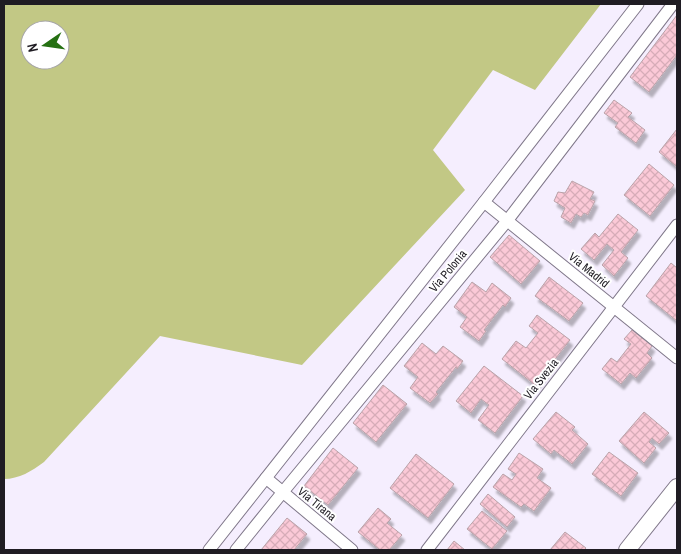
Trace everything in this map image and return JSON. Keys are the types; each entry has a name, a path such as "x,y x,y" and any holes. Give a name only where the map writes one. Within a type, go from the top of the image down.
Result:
{"main road":[{"path":"627,550 677,487"}],"street":[{"name":"Via Polonia","path":"209,550 638,4"},
{"name":"Via Polonia","path":"236,550 508,221 673,4"},
{"name":"Via Madrid","path":"484,202 677,358"},
{"name":"Via Svezia","path":"427,550 677,225"},
{"name":"Via Tirana","path":"266,478 352,550"}],"green space":[{"path":"4,4 601,4 535,90 493,70 433,150 465,190 302,365 160,336 44,462 15,478 4,479"}],"building":[{"path":"677,15 677,55 649,92 630,77"},
{"path":"614,100 632,113 628,117 645,130 636,143 615,127 618,123 604,113"},
{"path":"677,129 677,167 659,152"},
{"path":"649,164 674,185 650,216 624,195"},
{"path":"572,181 594,192 590,199 595,201 588,215 584,213 581,217 576,214 571,223 561,217 565,208 554,201 558,192 565,193"},
{"path":"618,214 638,230 621,252 628,258 614,276 602,265 614,250 607,244 594,260 581,249 595,233 599,237"},
{"path":"509,235 540,261 521,284 490,257"},
{"path":"671,263 677,268 677,321 646,296"},
{"path":"549,277 583,303 569,321 535,296"},
{"path":"472,282 486,292 492,283 511,298 505,307 503,305 484,330 486,331 479,341 460,327 467,317 454,307"},
{"path":"537,315 570,340 535,385 502,359 516,341 526,348 538,333 529,326"},
{"path":"632,330 652,346 647,353 652,358 636,378 630,373 621,384 602,369 611,358 617,362 631,344 624,339"},
{"path":"422,343 436,354 443,346 463,361 436,392 438,394 430,403 410,388 418,377 404,366"},
{"path":"484,366 523,396 495,433 478,420 489,405 481,399 471,413 456,401"},
{"path":"383,385 407,404 376,442 353,423"},
{"path":"556,412 575,427 572,430 588,444 572,464 554,450 551,454 533,439"},
{"path":"644,412 669,433 659,444 652,438 649,442 656,448 644,463 619,441"},
{"path":"333,448 358,468 328,505 304,486"},
{"path":"609,452 638,473 621,496 592,474"},
{"path":"519,453 543,469 537,478 551,488 534,511 524,504 521,507 493,487 503,474 512,480 516,474 508,469"},
{"path":"416,454 454,484 428,518 390,488"},
{"path":"488,494 515,517 507,527 480,504"},
{"path":"378,508 391,519 387,523 402,535 389,550 380,550 358,532"},
{"path":"482,511 507,531 492,549 467,529"},
{"path":"287,518 307,534 294,550 261,550"},
{"path":"565,532 586,548 584,550 550,550"},
{"path":"454,541 465,550 447,550"}]}
